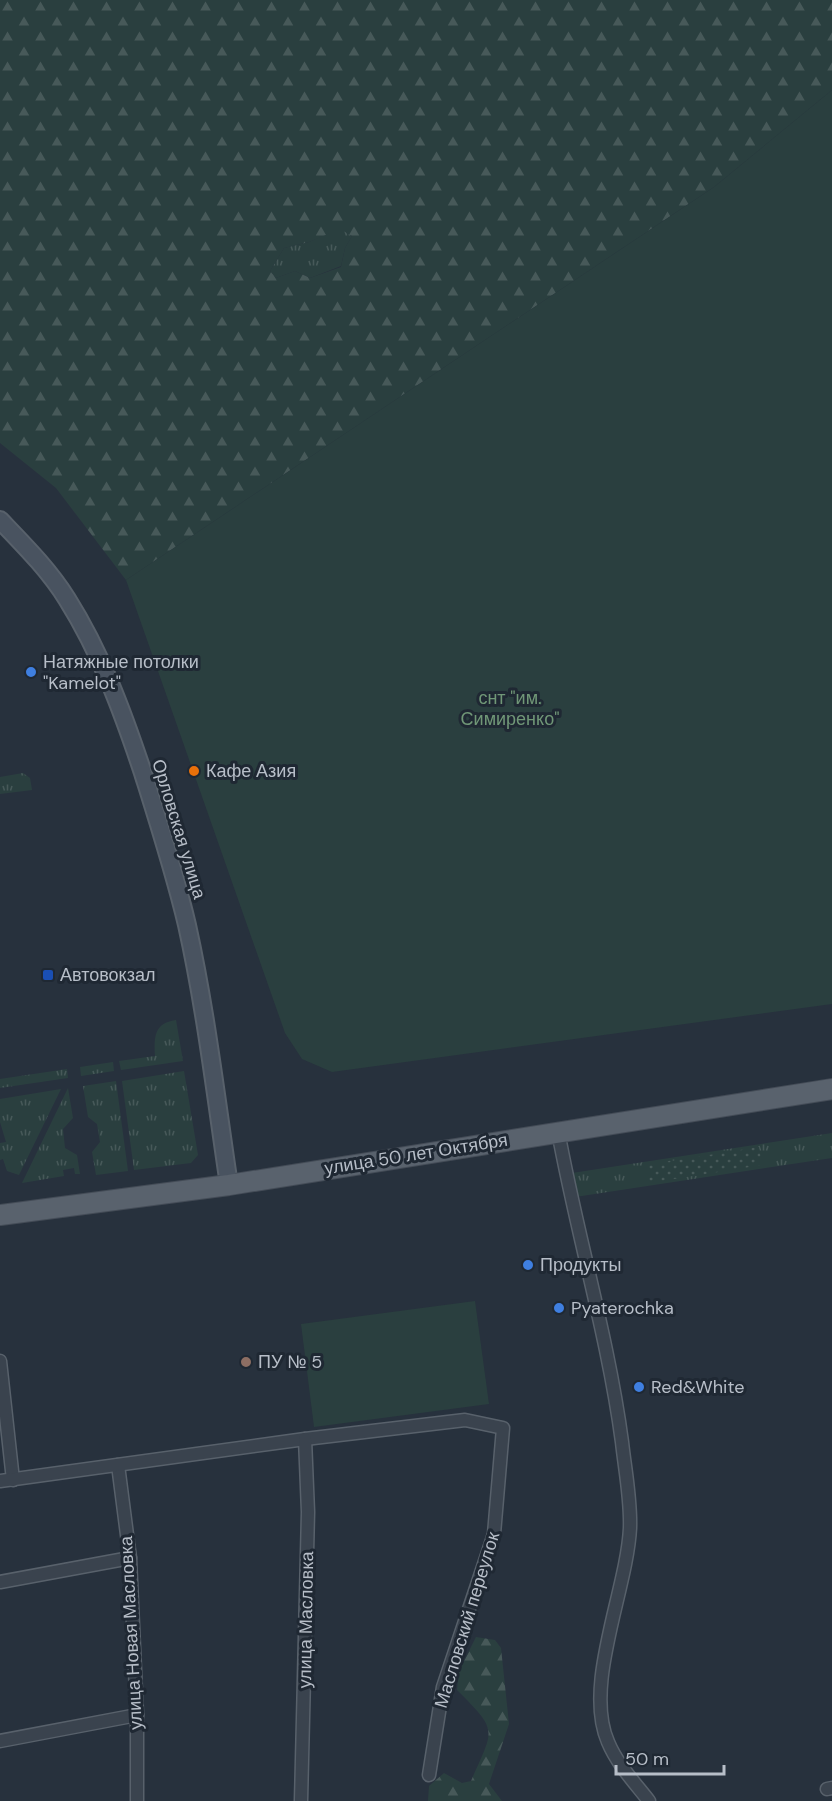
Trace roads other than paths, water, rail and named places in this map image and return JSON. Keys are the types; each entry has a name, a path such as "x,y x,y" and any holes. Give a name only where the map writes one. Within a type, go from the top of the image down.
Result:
{"main road":[{"name":"улица 50 лет Октября","path":"0,1215 229,1185 832,1089"}],"street":[{"name":"Орловская улица","path":"0,520 47,571 79,619 111,684 134,746 168,853 187,927 202,1005 229,1185"},
{"path":"558,1131 571,1202 611,1374 629,1497 629,1550 603,1673 602,1706 607,1741 625,1771 650,1801"},
{"path":"0,1361 14,1480"},
{"name":"Масловский переулок","path":"305,1439 465,1420 503,1428 494,1534 443,1687 429,1775"},
{"path":"0,1481 305,1439"},
{"name":"улица Масловка","path":"301,1801 308,1512 305,1439"},
{"name":"улица Новая Масловка","path":"117,1465 130,1558 137,1715 136,1801"},
{"path":"0,1582 130,1558"},
{"path":"0,1741 137,1715"}],"place":[{"name":"Натяжные потолки \"Kamelot\"","path":"31,672"},
{"name":"Кафе Азия","path":"194,771"},
{"name":"Автовокзал","path":"48,975"},
{"name":"Продукты","path":"528,1265"},
{"name":"Pyaterochka","path":"559,1308"},
{"name":"ПУ № 5","path":"246,1362"},
{"name":"Red&White","path":"639,1387"}],"park label":[{"name":"снт \"им. Симиренко\"","path":"510,708"}]}
